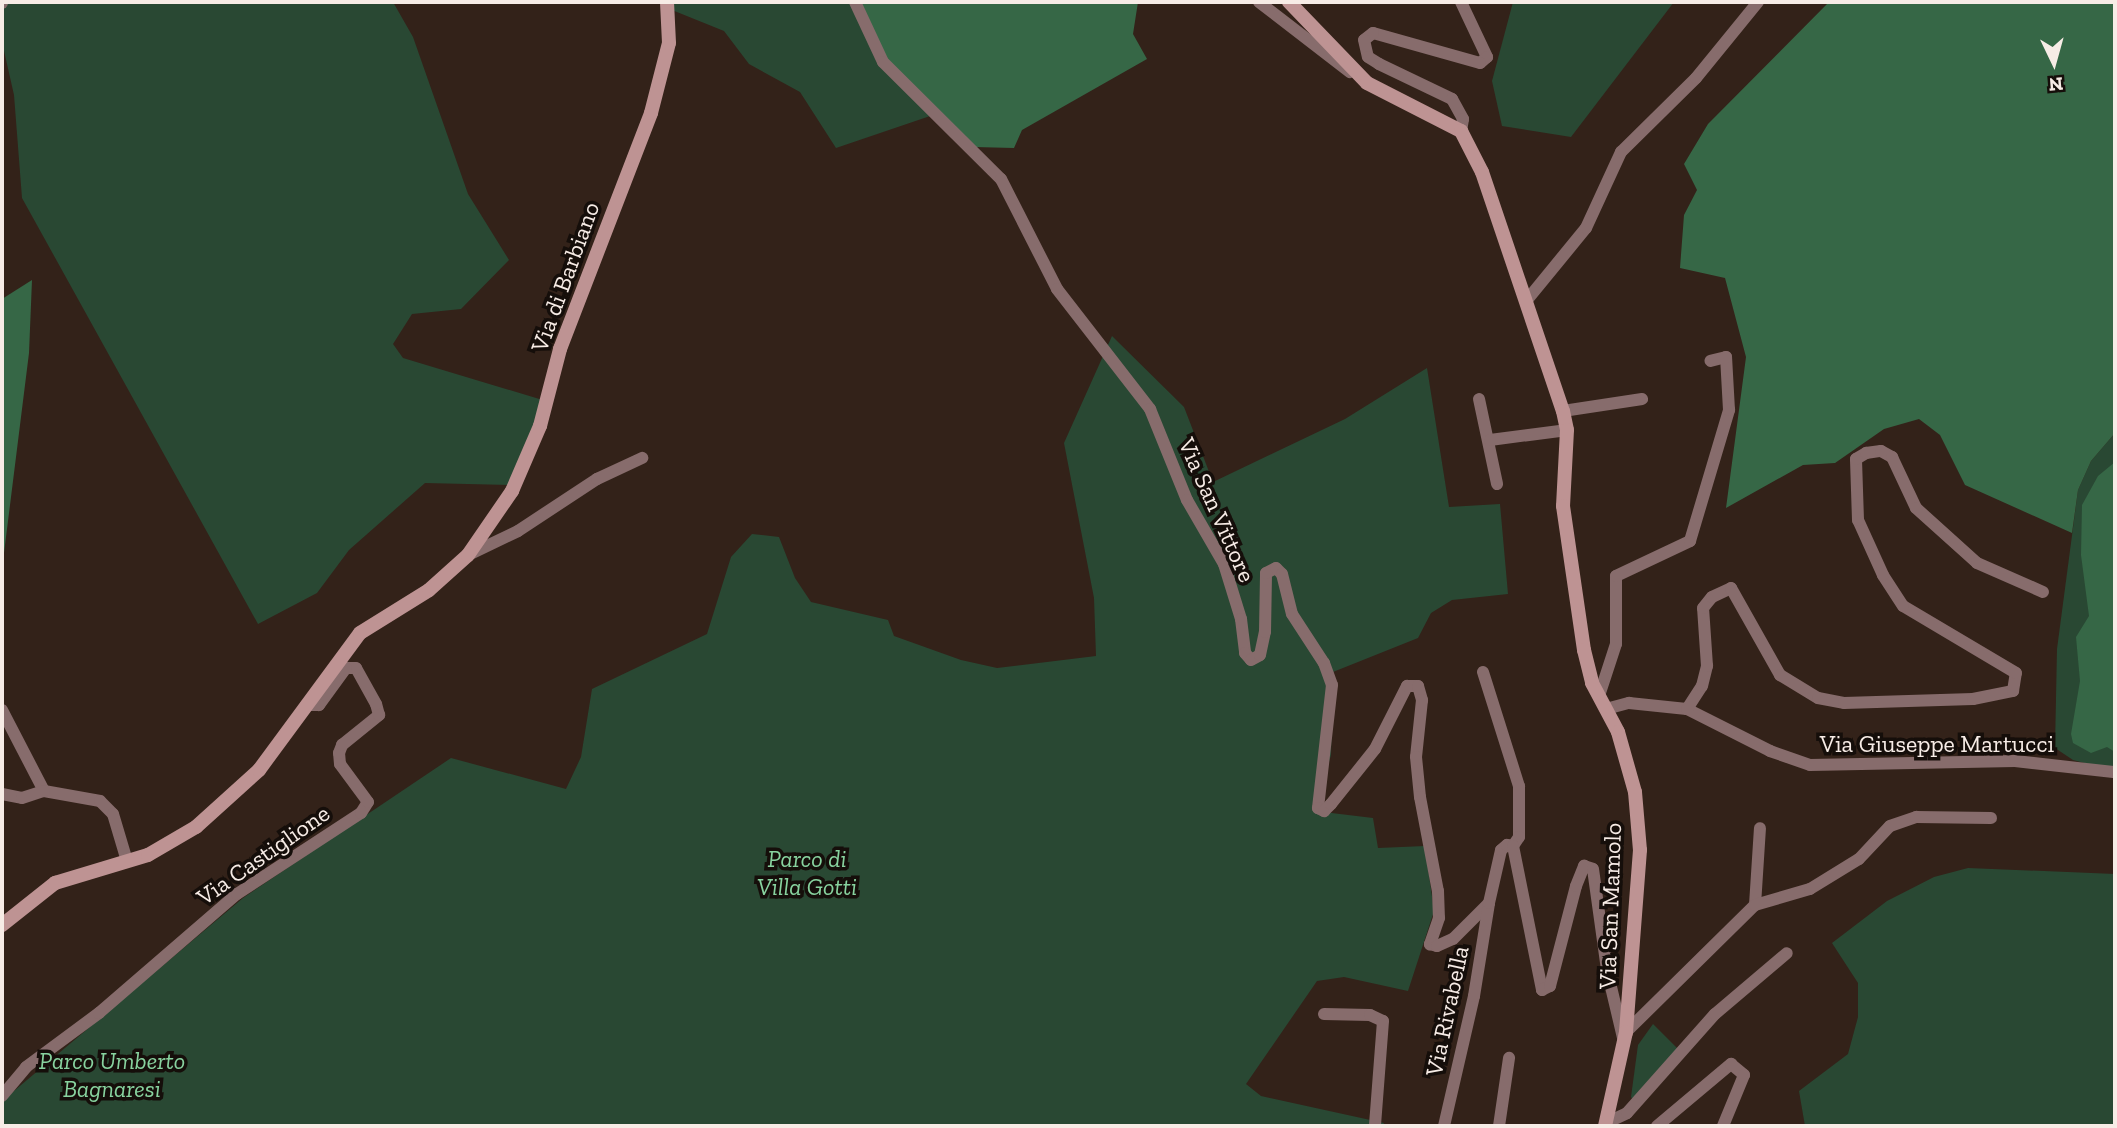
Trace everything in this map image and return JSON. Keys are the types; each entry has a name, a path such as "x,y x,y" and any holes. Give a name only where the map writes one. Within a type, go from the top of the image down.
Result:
{"main road":[{"name":"Via di Barbiano","path":"2,925 55,883 160,849 218,809 259,771 360,634 429,590 468,555 512,491 540,426 560,349 651,113 669,43 667,2"},
{"path":"1289,2 1367,83 1461,131"},
{"name":"Via San Mamolo","path":"1461,131 1479,163 1563,411 1567,430 1563,506 1567,548 1584,650 1603,702 1618,732 1635,792 1640,850 1625,1037 1605,1125"}],"street":[{"name":"Via San Vittore","path":"855,2 883,62 1001,179 1057,289 1150,409 1186,500 1224,564 1241,620 1245,653 1251,660 1260,655 1265,632 1266,573 1276,568 1282,574 1292,614 1324,663 1332,685 1318,808 1324,811 1332,804 1375,749 1407,686 1418,686 1422,700 1416,757 1420,797 1438,891 1439,918 1430,944 1437,946 1453,939 1489,903"},
{"path":"1259,2 1367,83"},
{"name":"Via San Mamolo","path":"1461,2 1487,57 1480,63 1373,33 1364,40 1368,57 1452,99 1463,119 1461,131"},
{"path":"1527,300 1586,228 1621,152 1696,79 1758,2"},
{"path":"1603,702 1616,644 1616,576 1690,541 1728,410 1726,357 1710,361"},
{"path":"1479,399 1490,440 1497,484"},
{"path":"1563,411 1642,399"},
{"path":"1490,440 1567,430"},
{"path":"1687,709 1702,686 1707,666 1703,608 1712,597 1731,588 1780,675 1818,698 1844,703 1973,699 2013,691 2016,673 1903,606 1884,575 1858,520 1856,459 1866,453 1881,451 1892,457 1916,508 1978,563 2043,592"},
{"name":"Via di Barbiano","path":"468,555 518,531 597,480 642,458"},
{"name":"Via Castiglione","path":"2,1096 26,1067 99,1013 237,894 361,813 368,802 340,764 339,753 342,745 379,715 376,704 356,668 346,668 319,705 306,705"},
{"path":"1483,672 1519,786 1519,837 1513,846 1501,850 1489,903"},
{"name":"Via Giuseppe Martucci","path":"1603,702 1687,709 1770,751 1810,765 2015,761 2113,772"},
{"path":"2,710 44,791"},
{"path":"2,794 22,798 44,791 85,796 108,807 127,861"},
{"path":"1513,846 1542,990 1550,986 1576,886 1584,866 1593,869 1611,992 1625,1037 1755,905 1810,889 1859,859 1890,826 1916,817 1991,818"},
{"path":"1755,905 1760,828"},
{"name":"Via Rivabella","path":"1444,1126 1474,996 1489,903"},
{"name":"Via San Mamolo","path":"1605,1125 1628,1113 1715,1014 1787,953"},
{"path":"1324,1014 1370,1015 1383,1021 1376,1126"},
{"path":"1499,1126 1509,1058"},
{"path":"1657,1126 1731,1064 1744,1075 1723,1126"}],"green space":[{"path":"2,2 393,2 413,37 468,194 509,260 461,309 412,314 393,344 403,358 546,401 512,485 425,483 349,550 317,593 258,624 22,198 14,95 2,42"},
{"path":"665,2 852,2 939,113 836,148 800,92 749,64 724,31 667,8"},
{"path":"852,2 1138,2 1133,34 1147,59 1022,130 1014,148 974,147 898,79"},
{"path":"1513,2 1674,2 1571,137 1502,126 1492,81"},
{"path":"1829,2 2115,2 2115,433 2091,461 2078,490 2072,533 1965,485 1940,435 1919,419 1884,429 1835,463 1803,465 1726,508 1746,357 1725,278 1680,268 1684,215 1697,190 1684,164 1708,124"},
{"path":"32,280 29,353 2,569 2,299"},
{"name":"Parco di Villa Gotti","path":"1112,336 1184,407 1213,482 1345,419 1427,368 1449,507 1500,504 1508,594 1452,600 1431,613 1418,638 1333,672 1331,755 1315,811 1373,818 1378,848 1425,846 1434,911 1408,991 1344,977 1317,981 1246,1084 1261,1096 1384,1123 1383,1126 2,1126 2,1103 8,1096 243,898 451,758 566,789 581,757 592,689 707,634 731,557 752,534 779,537 795,578 811,602 888,620 894,636 961,660 997,668 1096,656 1094,598 1064,443"},
{"path":"2115,433 2115,771 2073,760 2055,748 2057,649 2078,490 2091,461"},
{"path":"2115,462 2115,752 2107,747 2091,753 2073,743 2071,734 2080,681 2076,637 2089,616 2081,555 2082,505 2098,476"},
{"path":"1968,868 2115,874 2115,1126 1805,1126 1799,1091 1848,1054 1858,1017 1858,983 1832,943 1887,901 1934,877"},
{"path":"1653,1024 1680,1051 1635,1103 1631,1097 1638,1045"}],"park label":[{"name":"Parco Umberto Bagnaresi","path":"112,1075"}]}
